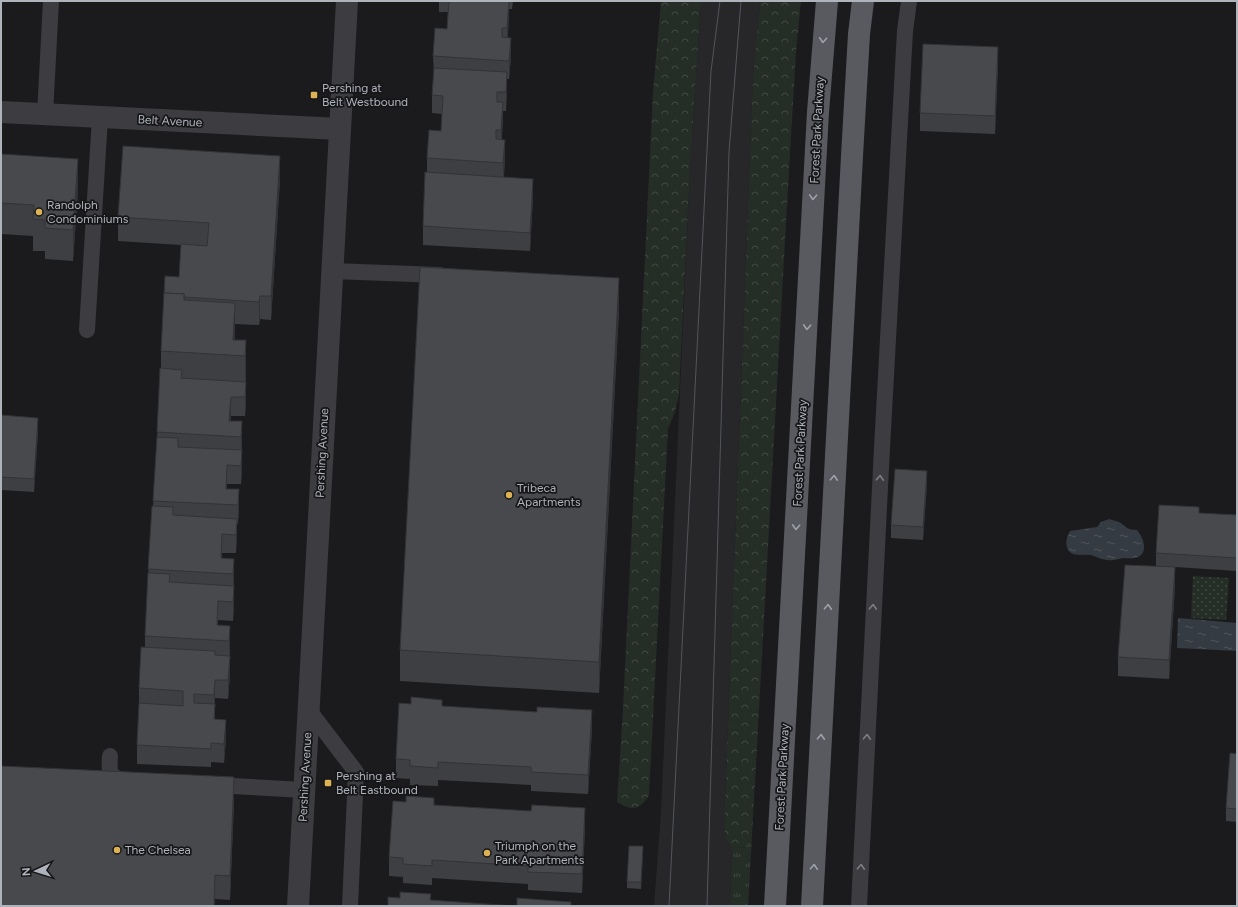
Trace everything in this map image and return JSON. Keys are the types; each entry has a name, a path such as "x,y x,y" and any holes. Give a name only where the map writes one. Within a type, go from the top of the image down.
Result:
{"main road":[{"name":"Forest Park Parkway","path":"775,906 818,112 827,1"},
{"path":"812,906 852,156 859,34 863,1"}],"street":[{"name":"Pershing Avenue","path":"298,906 347,1"},
{"name":"Belt Avenue","path":"1,112 340,129"}],"lane":[{"path":"45,114 51,1"},
{"path":"859,906 882,448 905,39 909,1"},
{"path":"87,330 100,117"},
{"path":"332,271 459,276"},
{"path":"308,709 356,772 350,906"},
{"path":"110,756 109,770 111,776 118,779 142,781"},
{"path":"196,784 304,790"}],"shaded area":[{"path":"701,1 760,1 753,76 724,827 726,840 732,848 730,906 654,906 661,812 690,169"}],"green space":[{"path":"661,1 701,1 690,169 679,394 675,412 668,429 649,795 638,807 631,808 617,802 623,708 653,92"},
{"path":"760,1 801,1 796,52 752,836 745,847 732,848 726,840 724,827 753,76"},
{"path":"1193,576 1229,578 1226,620 1191,618"},
{"path":"752,836 748,906 730,906 732,848 745,847"}],"water":[{"path":"1109,519 1119,522 1129,529 1137,530 1144,544 1141,555 1135,558 1110,560 1090,555 1076,555 1067,549 1066,543 1070,531 1097,527 1101,522"},
{"path":"1178,618 1237,623 1237,651 1177,648"}],"building":[{"path":"449,1 509,1 507,28 502,28 502,37 511,38 509,61 433,56 435,28 447,29"},
{"path":"923,44 998,47 995,116 920,113"},
{"path":"434,68 507,72 506,92 497,92 497,102 503,102 501,130 496,130 496,139 505,140 503,163 427,158 429,130 441,131 443,96 432,95"},
{"path":"123,146 280,156 271,296 260,296 259,302 184,297 184,294 164,293 165,276 179,277 181,244 207,246 209,223 118,217"},
{"path":"1,154 78,159 73,230 45,228 45,220 33,219 34,205 1,203"},
{"path":"425,172 533,179 530,233 423,226"},
{"name":"Tribeca Apartments","path":"420,267 619,278 599,662 400,650"},
{"path":"164,293 184,294 184,300 235,303 233,340 246,340 245,356 161,351"},
{"path":"160,368 182,370 181,378 246,382 245,397 231,397 229,421 242,421 241,437 157,432"},
{"path":"1,415 38,418 34,479 1,477"},
{"path":"157,437 178,438 178,447 242,450 241,466 227,465 226,489 239,489 238,505 153,501"},
{"path":"895,469 927,471 923,527 891,525"},
{"path":"1159,505 1199,507 1199,513 1237,515 1237,558 1156,553"},
{"path":"152,506 173,507 173,515 237,519 236,535 222,534 221,558 234,559 233,574 148,569"},
{"path":"1125,565 1175,567 1169,660 1118,657"},
{"path":"148,573 170,574 169,582 234,586 233,602 218,601 217,625 230,626 229,641 145,636"},
{"path":"141,647 215,651 215,655 230,656 228,680 215,680 214,695 194,694 194,703 215,704 214,719 226,720 224,744 211,743 211,749 137,745 139,703 183,706 183,691 139,688"},
{"path":"411,697 442,700 442,706 537,712 537,707 592,710 588,775 531,772 531,767 438,762 438,768 410,766 410,760 396,759 399,703 411,704"},
{"path":"1230,753 1237,754 1237,809 1226,808"},
{"name":"The Chelsea","path":"1,766 234,777 230,876 215,875 214,906 1,906"},
{"name":"Triumph on the Park Apartments","path":"406,796 434,798 434,805 531,811 532,805 585,808 582,874 528,872 528,866 432,860 432,866 403,864 403,858 389,857 393,801 406,802"},
{"path":"629,846 643,846 641,882 627,882"},
{"path":"400,892 431,894 430,900 515,906 388,906 388,897 400,898"},
{"path":"517,898 571,902 571,906 517,906"}],"tram line":[{"path":"669,906 711,71 720,1"},
{"path":"707,906 729,152 741,1"}],"place":[{"name":"Pershing at Belt Westbound","path":"314,95"},
{"name":"Randolph Condominiums","path":"39,212"},
{"name":"Tribeca Apartments","path":"509,495"},
{"name":"Pershing at Belt Eastbound","path":"328,783"},
{"name":"The Chelsea","path":"117,850"},
{"name":"Triumph on the Park Apartments","path":"487,853"}]}
